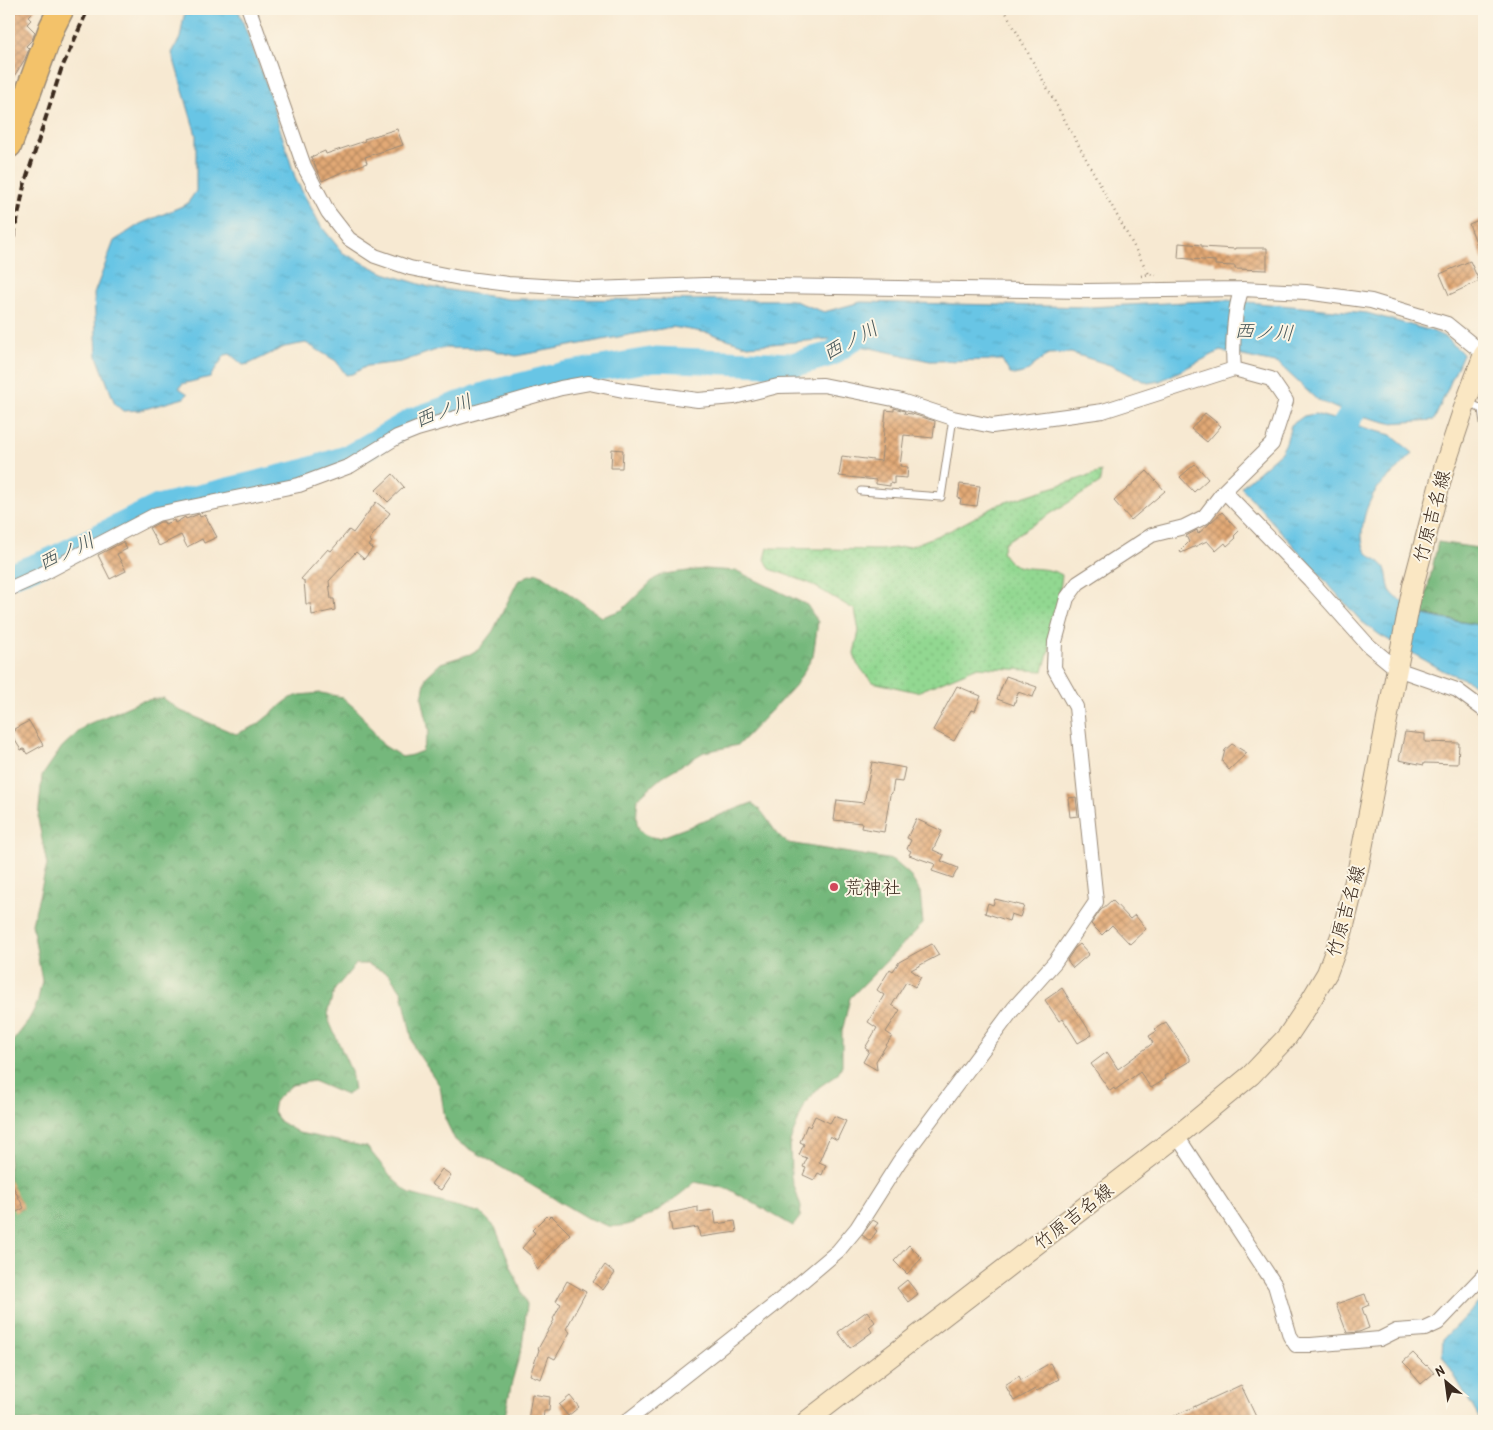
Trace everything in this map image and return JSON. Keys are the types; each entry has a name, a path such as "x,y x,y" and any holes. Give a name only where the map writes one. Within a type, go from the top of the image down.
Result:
{"highway":[{"path":"9,144 52,27 61,9"}],"main road":[{"name":"竹原吉名線","path":"806,1421 1177,1136 1251,1075 1287,1037 1305,1010 1327,973 1342,933 1358,869 1413,586 1444,468 1484,354"}],"street":[{"path":"248,9 304,166 328,212 349,240 375,256 410,268 460,278 508,284 593,288 705,285 1240,294 1306,292 1371,301 1447,324 1484,354"},
{"path":"1233,362 1240,294"},
{"path":"9,589 40,575 157,514 299,485 350,466 397,437 416,428 561,388 589,383 623,390 698,400 734,397 778,386 822,385 898,400 953,418 992,426 1104,411 1233,362 1271,379 1286,402 1272,444 1224,491 1204,516 1184,527 1152,535 1078,584 1067,598 1055,642 1054,668 1076,707 1096,902 1055,962 1014,1008 899,1162 857,1228 838,1251 766,1312 627,1421"},
{"path":"1224,491 1310,580 1368,646 1398,664 1457,690 1484,710"},
{"path":"1177,1136 1275,1285 1290,1336 1296,1345 1380,1339 1396,1331 1425,1329 1438,1323 1484,1275"}],"lane":[{"path":"1466,402 1482,410 1484,423"},
{"path":"861,491 941,497 953,418"}],"path":[{"path":"1004,9 1149,274"}],"green space":[{"path":"1101,472 1100,483 1005,542 1002,552 1007,560 1021,567 1045,569 1062,575 1055,629 1043,671 978,667 917,692 872,682 857,664 854,653 859,631 855,610 809,583 770,569 765,559 768,548 880,550 911,546 951,530 1000,504"},
{"path":"1438,542 1484,549 1484,626 1422,614"},
{"path":"704,569 737,571 807,605 818,622 813,656 795,686 738,745 704,752 663,776 638,798 637,820 640,830 650,837 659,838 752,803 788,843 893,860 909,874 920,892 923,924 850,998 842,1032 842,1065 838,1074 819,1087 805,1104 790,1141 791,1177 801,1207 800,1217 793,1226 729,1189 695,1182 666,1205 643,1219 620,1226 609,1226 587,1218 455,1140 445,1119 440,1086 414,1048 402,992 389,974 367,964 356,964 335,989 328,1010 329,1021 351,1071 354,1090 346,1095 313,1081 292,1085 275,1100 273,1111 279,1121 299,1133 367,1147 394,1180 410,1194 481,1213 495,1227 527,1305 522,1347 512,1381 504,1421 9,1421 9,1043 13,1041 27,1023 37,1004 42,981 32,924 47,865 38,819 42,776 62,747 86,725 141,701 163,698 181,711 236,734 257,725 290,698 321,693 342,697 358,711 383,745 402,757 412,755 422,751 429,731 422,698 426,677 441,663 470,654 480,648 493,631 518,581 538,573 602,617 622,610 654,579 664,574"}],"water":[{"path":"188,9 238,9 265,81 296,180 321,226 343,253 384,273 429,287 508,299 792,300 824,312 861,302 1089,307 1225,300 1367,313 1432,331 1447,338 1463,354 1434,420 1390,423 1342,411 1316,399 1279,364 1220,351 1160,381 1148,383 1110,365 1071,353 1048,354 1026,372 1015,375 1010,374 1002,360 930,361 829,339 748,346 709,333 672,327 516,356 487,349 442,348 401,362 367,366 346,375 336,361 306,343 284,347 243,365 230,354 225,355 210,377 182,384 179,388 188,394 184,398 141,410 123,411 115,404 97,356 94,294 114,241 140,224 187,204 196,191 196,135 172,53 180,38 184,16"},
{"path":"1315,414 1391,435 1413,453 1373,494 1364,520 1362,542 1367,553 1385,568 1392,593 1410,608 1424,615 1484,626 1484,692 1469,681 1444,671 1380,635 1361,621 1241,487 1281,452 1286,443 1291,425 1304,416"},
{"path":"1484,1297 1484,1421 1481,1421 1442,1355 1443,1339"}],"building":[{"path":"9,9 36,9 28,17 31,20 27,24 35,32 32,40 26,46 29,49 9,84"},
{"path":"397,129 403,145 365,157 367,163 322,181 311,157 325,151 326,154 365,141 364,139"},
{"path":"1481,219 1484,226 1483,261 1469,224"},
{"path":"1179,243 1202,245 1202,247 1235,249 1267,248 1267,270 1235,269 1235,266 1215,265 1215,261 1178,258"},
{"path":"1470,261 1479,281 1449,295 1440,274"},
{"path":"894,408 905,411 904,413 935,421 933,438 904,435 900,466 908,467 907,478 894,477 894,484 890,483 890,486 876,484 876,480 839,476 842,456 881,461 886,410 894,411"},
{"path":"1205,413 1221,426 1207,442 1191,429"},
{"path":"612,449 623,450 622,468 611,468"},
{"path":"1195,464 1208,479 1194,492 1180,477"},
{"path":"1147,471 1165,491 1131,520 1114,501"},
{"path":"393,474 404,487 388,502 376,490"},
{"path":"960,484 980,486 977,506 960,504 961,499 958,498"},
{"path":"376,502 390,513 369,540 372,542 369,546 373,548 364,559 356,552 329,581 331,599 334,599 335,610 312,615 311,604 306,604 304,581 301,579 328,549 331,551 349,530 353,533"},
{"path":"1222,512 1239,531 1234,536 1236,538 1227,546 1225,543 1216,551 1207,541 1181,553 1180,551 1189,542 1186,536 1197,530 1198,534"},
{"path":"199,514 200,517 205,515 217,537 204,543 202,539 187,547 181,535 159,546 149,528 160,522 165,524 174,520 175,523 185,517 186,519"},
{"path":"123,542 127,549 117,554 126,571 110,579 98,555"},
{"path":"1006,676 1037,687 1033,697 1018,692 1014,705 997,699"},
{"path":"957,686 981,696 975,711 971,710 954,741 933,730"},
{"path":"29,721 43,745 27,754 24,749 21,750 11,734 15,731 14,729"},
{"path":"1405,732 1425,734 1425,742 1459,743 1458,764 1424,763 1424,765 1399,760"},
{"path":"1232,744 1247,753 1229,770 1222,762 1225,750"},
{"path":"872,762 905,768 902,782 894,781 884,832 861,828 862,823 834,820 837,800 864,803"},
{"path":"1076,797 1078,816 1070,817 1068,798"},
{"path":"916,819 942,831 933,850 944,855 941,861 958,868 953,878 932,871 935,864 909,855 911,851 907,849 911,840 907,838"},
{"path":"995,899 1024,906 1020,917 1011,914 1009,921 985,913 988,903 993,905"},
{"path":"1112,900 1130,919 1135,915 1146,929 1130,944 1112,925 1102,935 1091,924 1100,911"},
{"path":"932,944 939,955 911,970 921,977 915,987 906,982 892,1005 900,1010 886,1032 892,1036 876,1061 877,1070 863,1062 869,1051 865,1048 877,1028 868,1022 884,995 877,990 890,969 893,971 899,962"},
{"path":"1080,944 1089,954 1073,968 1067,960"},
{"path":"1062,988 1092,1035 1078,1043 1063,1019 1059,1021 1045,1000"},
{"path":"1166,1022 1190,1058 1190,1061 1164,1076 1166,1079 1151,1088 1140,1072 1115,1090 1114,1088 1110,1091 1091,1064 1107,1052 1118,1069 1153,1043 1149,1036 1157,1031 1155,1029"},
{"path":"815,1116 830,1123 834,1116 846,1121 837,1140 830,1136 819,1162 826,1165 822,1175 818,1173 814,1180 803,1175 806,1168 803,1167 807,1158 799,1155 804,1144 800,1142 807,1125 810,1127"},
{"path":"442,1169 451,1175 441,1190 431,1184"},
{"path":"9,1179 24,1208 15,1213 9,1202"},
{"path":"698,1207 698,1212 714,1210 716,1224 735,1221 737,1232 700,1237 698,1227 672,1231 669,1213"},
{"path":"551,1215 570,1234 537,1270 531,1256 522,1248 535,1233 532,1230 546,1216 548,1218"},
{"path":"873,1220 878,1223 874,1228 877,1231 870,1241 862,1235"},
{"path":"909,1245 922,1258 907,1274 894,1261"},
{"path":"605,1265 615,1273 603,1290 593,1282"},
{"path":"907,1280 918,1294 908,1302 897,1288"},
{"path":"567,1281 586,1292 566,1329 570,1332 555,1359 549,1356 541,1379 530,1375 538,1349 561,1304 556,1301"},
{"path":"1365,1294 1369,1305 1362,1308 1369,1328 1359,1332 1347,1333 1336,1304"},
{"path":"867,1311 875,1322 869,1327 872,1332 850,1348 838,1332"},
{"path":"1413,1353 1434,1373 1421,1384 1403,1362"},
{"path":"1050,1363 1059,1379 1037,1391 1035,1389 1014,1401 1005,1385 1019,1376 1021,1380"},
{"path":"1241,1385 1258,1421 1163,1421"},
{"path":"532,1394 550,1397 549,1411 544,1411 543,1421 528,1421"},
{"path":"570,1396 579,1407 568,1416 559,1405"}],"waterway":[{"name":"西ノ川","path":"9,576 51,560 158,507 306,471 349,457 413,420 490,393 564,374 656,359 792,365 831,354 874,324"},
{"name":"西ノ川","path":"1328,451 1370,385"}],"railway":[{"path":"9,261 24,186 61,70 88,9"}],"place":[{"name":"荒神社","path":"834,887"}]}
